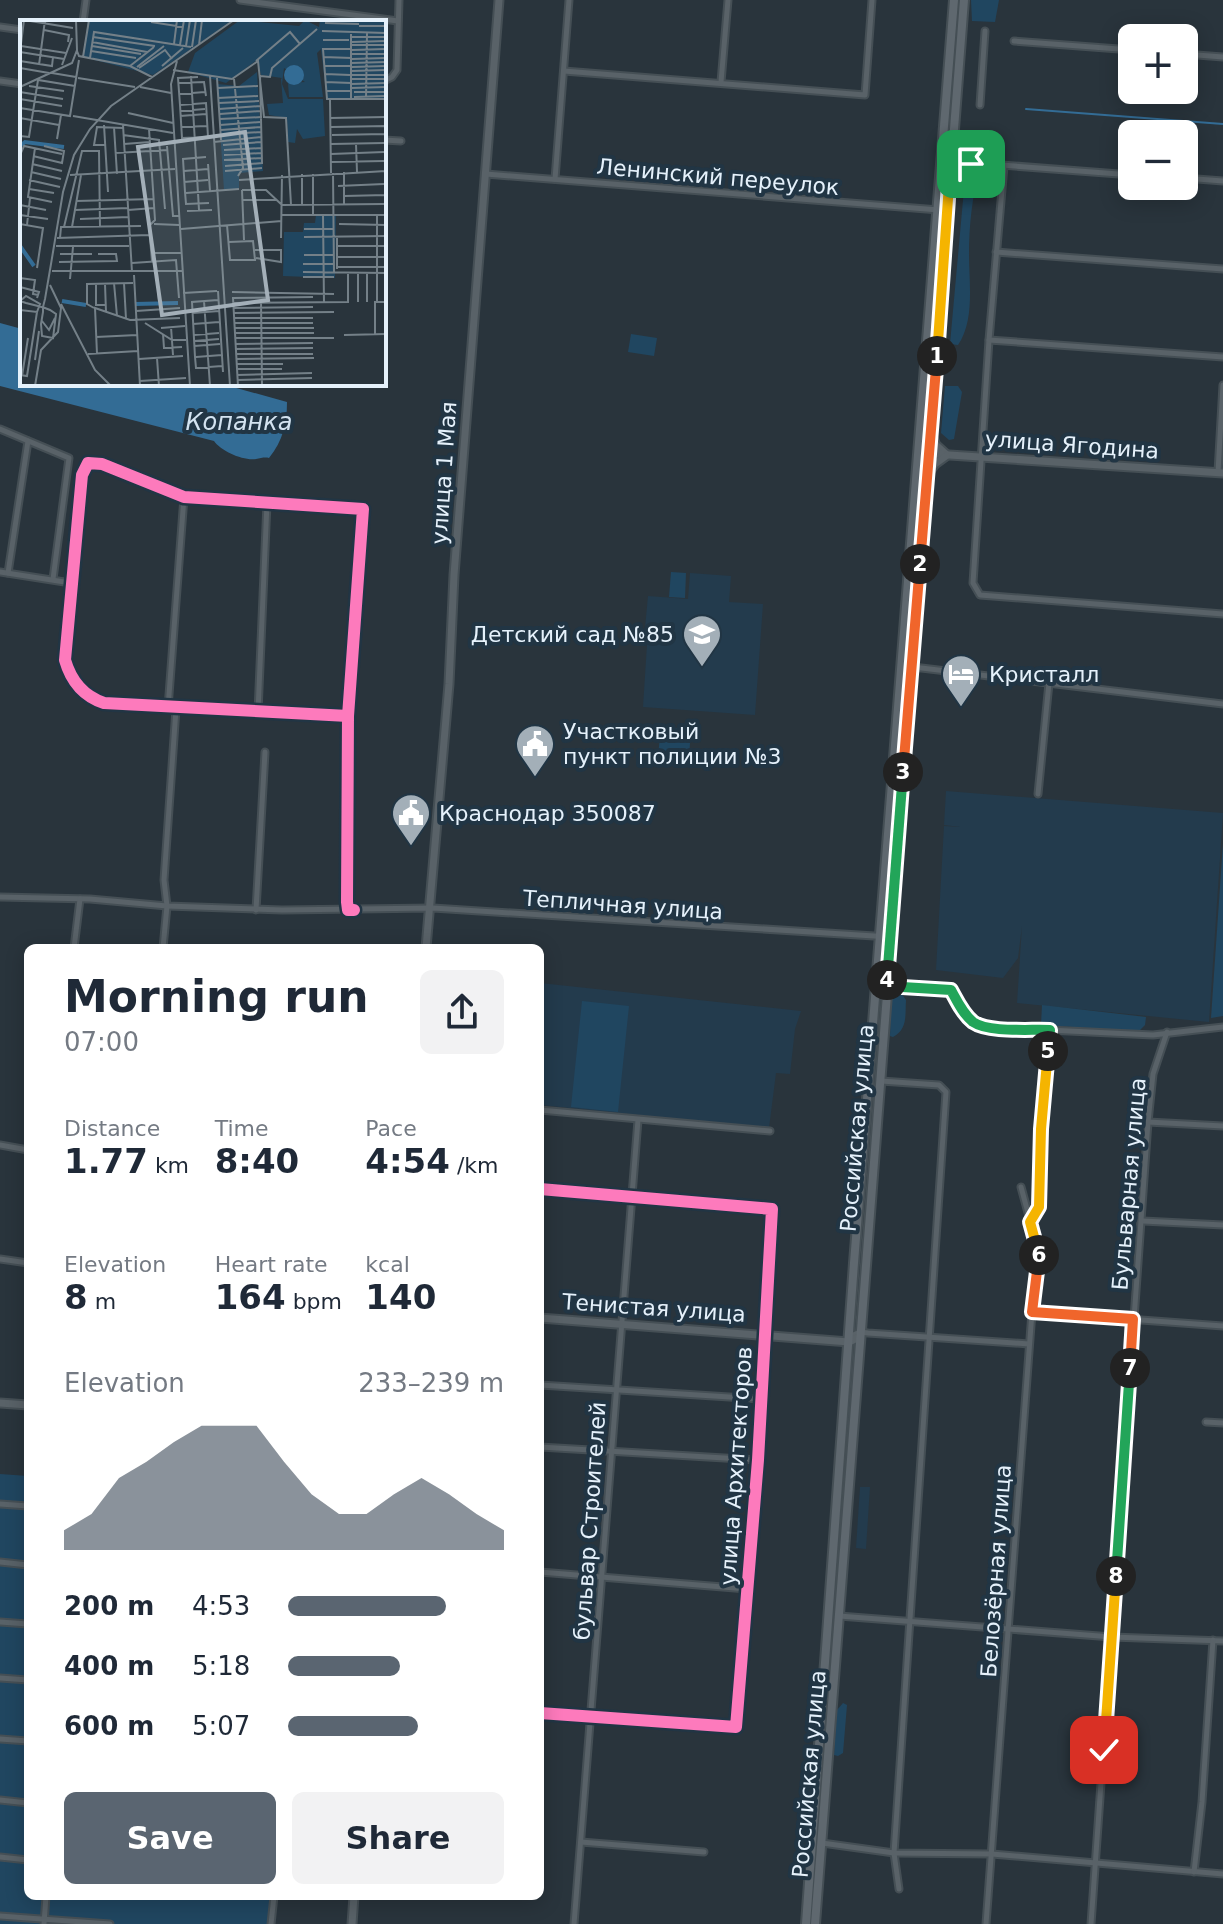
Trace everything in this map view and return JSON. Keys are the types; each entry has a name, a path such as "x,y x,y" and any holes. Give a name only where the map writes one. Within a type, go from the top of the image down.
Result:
{"main road":[{"name":"Российская улица","path":"806,1924 839,1616 886,986 885,937 919,453 954,0"},
{"name":"Российская улица","path":"815,1924 817,1843 849,1339 912,667 964,0"}],"street":[{"path":"83,20 86,0"},
{"path":"240,0 398,21"},
{"path":"386,80 397,70 399,0"},
{"name":"улица 1 Мая","path":"426,944 449,684 454,575 499,0"},
{"path":"555,179 569,0"},
{"path":"721,82 728,0"},
{"path":"564,71 865,95 872,0"},
{"path":"0,27 20,30"},
{"path":"980,105 985,31"},
{"path":"1014,41 1118,49"},
{"path":"1198,55 1223,57"},
{"path":"0,81 20,84"},
{"path":"386,140 401,141"},
{"path":"950,170 975,163 1118,174"},
{"path":"1004,166 973,583 980,595 1223,614"},
{"name":"Ленинский переулок","path":"486,174 948,210"},
{"path":"1198,179 1223,181"},
{"path":"996,252 1223,269"},
{"path":"989,340 1223,357"},
{"path":"1220,473 1223,385"},
{"path":"0,429 69,458 53,579"},
{"path":"927,475 935,464 948,455 936,445 931,434"},
{"path":"8,573 28,441"},
{"name":"улица Ягодина","path":"919,453 1220,473"},
{"path":"348,716 104,703 82,690 69,673 65,660 82,475 88,463 102,464 184,497 363,509 348,716 351,910"},
{"path":"163,944 184,497"},
{"path":"258,712 267,503"},
{"path":"0,572 71,583"},
{"path":"912,667 1223,704"},
{"path":"1038,794 1049,683"},
{"path":"256,910 265,752"},
{"name":"Тепличная улица","path":"0,897 256,910 429,908 885,937"},
{"path":"74,944 80,899"},
{"path":"886,986 951,990 972,1021 985,1027 1153,1035 1223,1027"},
{"name":"Белозёрная улица","path":"1030,1222 1039,1207 1041,1129 1050,1030"},
{"name":"Бульварная улица","path":"1091,1924 1148,1122 1153,1074 1167,1032"},
{"path":"879,1081 939,1085 946,1092 894,1853 899,1889"},
{"path":"544,1110 770,1131"},
{"name":"бульвар Строителей","path":"574,1924 638,1120"},
{"path":"1148,1122 1223,1126"},
{"path":"0,1145 24,1149"},
{"name":"Белозёрная улица","path":"986,1924 1029,1344 1040,1257 1021,1187"},
{"path":"544,1189 632,1198"},
{"name":"улица Архитекторов","path":"590,1717 736,1727 758,1460 772,1209 632,1198"},
{"path":"1143,1221 1223,1225"},
{"path":"0,1259 24,1262"},
{"path":"1032,1312 1223,1326"},
{"name":"Тенистая улица","path":"544,1318 849,1339"},
{"path":"849,1339 860,1335 1029,1344"},
{"path":"544,1385 761,1399"},
{"path":"0,1403 24,1405"},
{"path":"1206,1422 1223,1423"},
{"path":"544,1447 758,1460"},
{"path":"0,1504 24,1506"},
{"path":"0,1562 24,1565"},
{"path":"544,1572 747,1589"},
{"path":"839,1616 1112,1637 1223,1641"},
{"path":"0,1622 24,1624"},
{"path":"1194,1872 1213,1640"},
{"path":"0,1678 24,1680"},
{"path":"544,1713 590,1717"},
{"path":"0,1739 24,1741"},
{"path":"0,1800 24,1803"},
{"path":"581,1842 704,1852"},
{"path":"817,1843 894,1853 992,1854 1223,1874"},
{"path":"0,1857 24,1860"},
{"path":"44,1922 46,1900"},
{"path":"271,1924 274,1900"},
{"path":"352,1924 354,1900"},
{"path":"0,1916 44,1922 110,1924"}],"shaded area":[{"path":"971,0 999,0 995,22 972,21"},
{"path":"966,167 980,169 970,222 969,313 958,345 950,344"},
{"path":"631,334 657,338 654,356 628,352"},
{"path":"945,386 958,386 962,392 954,439 949,440 941,433"},
{"path":"671,572 686,573 685,598 669,597"},
{"name":"Детский сад №85","path":"690,573 731,576 729,602 763,604 755,715 643,707 648,596 688,599"},
{"path":"661,727 691,729 689,758 658,756"},
{"path":"946,791 1223,813 1209,1022 1017,1003 1022,926 1018,958 1003,978 936,970 944,826 960,827 944,825"},
{"path":"1223,843 1223,1016 1211,1018"},
{"path":"544,983 801,1011 795,1029 790,1074 776,1073 769,1128 544,1105"},
{"path":"901,993 906,1000 906,1011 901,1030 893,1037 890,1036 891,997"},
{"path":"582,1001 629,1006 618,1112 571,1107"},
{"path":"1042,1005 1146,1017 1145,1025 1139,1031 1041,1025"},
{"path":"0,1474 24,1476 24,1900 274,1900 272,1924 0,1924"},
{"path":"860,1487 870,1487 866,1549 856,1548"},
{"path":"843,1703 847,1705 843,1753 838,1756 834,1755 837,1710"}],"water":[{"name":"Копанка","path":"0,323 20,328 20,386 229,386 287,402 285,424 269,458 251,459 227,452 214,441 0,386"}],"waterway":[{"path":"1026,109 1223,124"}],"cycle path":[{"path":"348,716 104,703 84,692 74,681 65,660 82,475 88,463 102,464 184,497 363,509 348,716 347,902 348,910 354,910"},
{"path":"544,1189 772,1209 758,1460 736,1727 544,1713"}],"place":[{"name":"Детский сад №85","path":"702,668"},
{"name":"Кристалл","path":"961,708"},
{"name":"Участковый пункт полиции №3","path":"535,778"},
{"name":"Краснодар 350087","path":"411,847"}],"route":[{"path":"971,164 950,170 886,986 951,990 972,1021 985,1027 1050,1030 1041,1129 1039,1207 1030,1222 1040,1257 1032,1312 1133,1319 1104,1750"}]}
